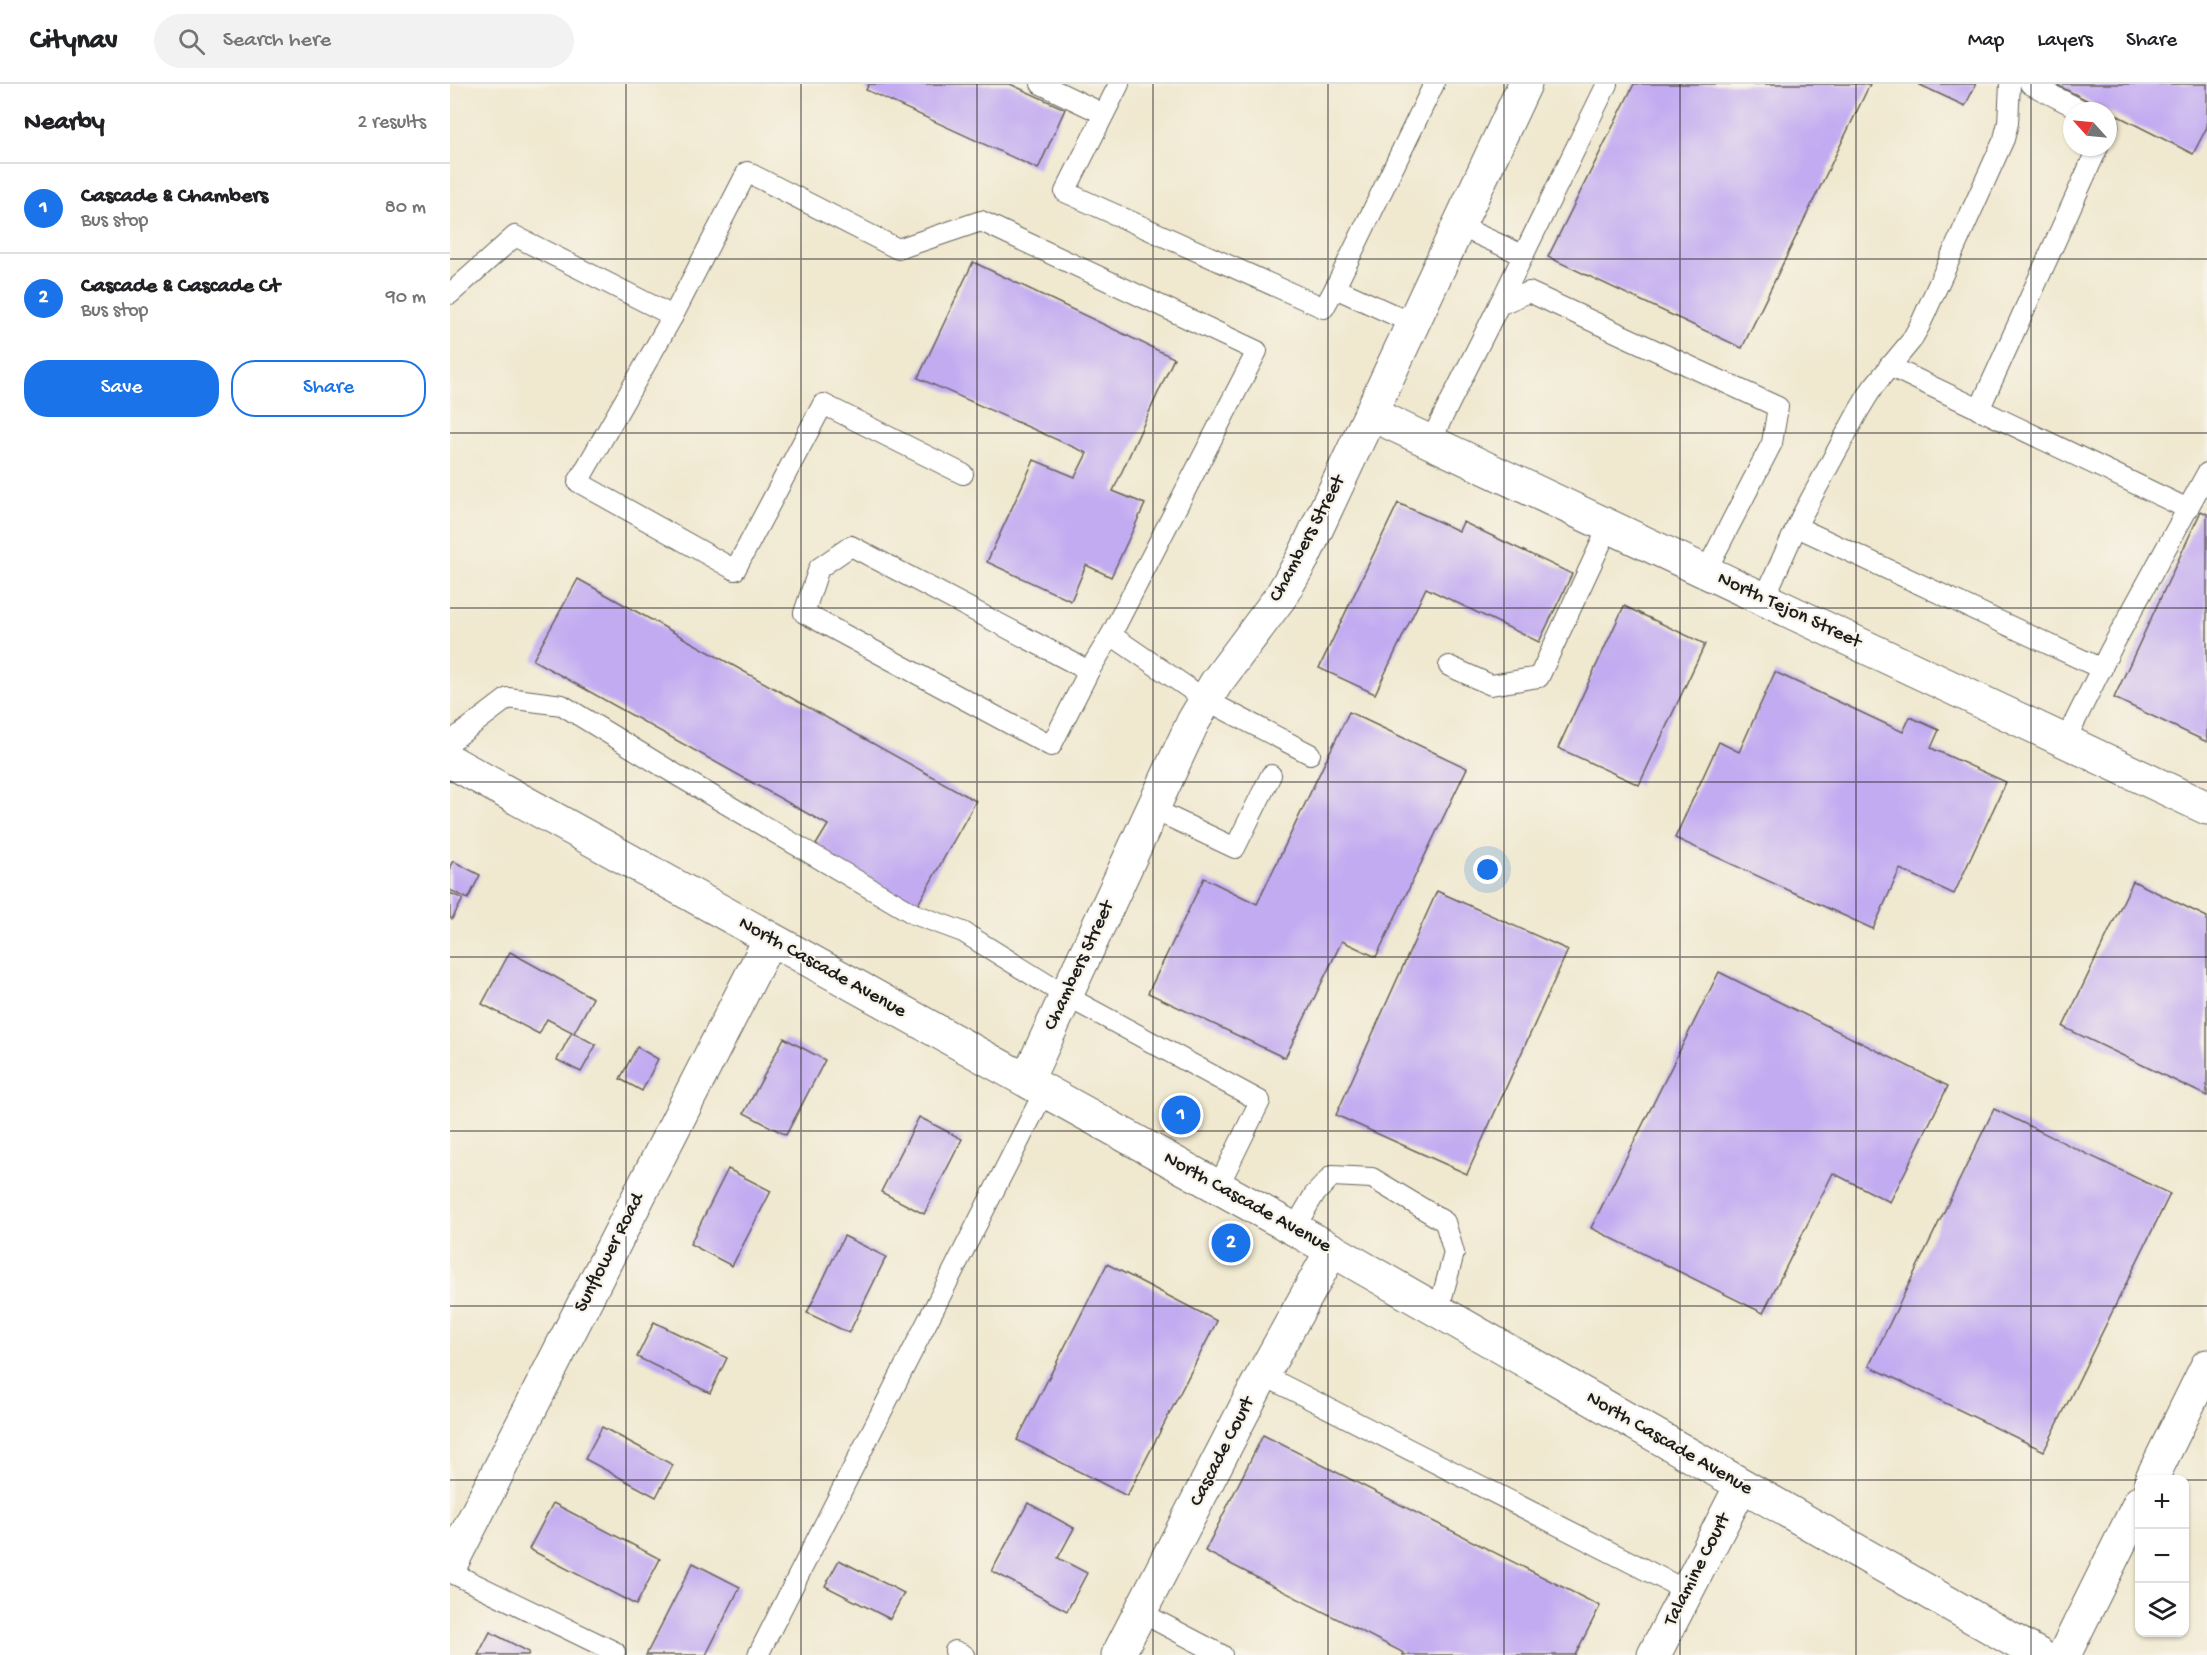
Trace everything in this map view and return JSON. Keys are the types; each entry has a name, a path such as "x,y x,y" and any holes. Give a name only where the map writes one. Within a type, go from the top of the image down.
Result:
{"street":[{"name":"Chambers Street","path":"1036,1085 1066,996 1193,722 1216,683 1281,596 1304,558 1525,84"},
{"name":"North Tejon Street","path":"1371,414 2207,808"},
{"name":"North Cascade Avenue","path":"450,761 1332,1250 2039,1655"},
{"name":"Sunflower Road","path":"450,1566 770,939"},
{"name":"Cascade Court","path":"1118,1655 1263,1375 1332,1250"},
{"path":"2153,1475 2207,1366"},
{"name":"Talamine Court","path":"1654,1655 1741,1486"},
{"path":"2064,1655 2135,1510"}],"lane":[{"path":"1041,84 1104,114"},
{"path":"1119,84 1065,192 1324,308 1434,84"},
{"path":"1430,442 1607,84"},
{"path":"1764,599 1821,477 1859,410 1873,387 1911,341 1920,325 2004,139 2008,123 2010,84"},
{"path":"2030,84 2065,102"},
{"path":"1979,410 2094,156"},
{"path":"963,474 823,404 735,570 578,482 673,316 747,172 898,249 981,221 1257,351 1111,636 1089,671 1051,746 804,613 819,568 851,546 1089,671"},
{"path":"1459,226 1523,255"},
{"path":"450,294 515,236 673,316"},
{"path":"1335,288 1414,324"},
{"path":"1499,305 1529,292 1778,407 1772,444 1706,571"},
{"path":"1889,366 2188,509"},
{"path":"2065,741 2207,473"},
{"path":"1449,666 1491,685 1539,677 1609,526"},
{"path":"1797,526 2102,669"},
{"path":"1111,636 1206,700 1310,754"},
{"path":"450,742 508,698 562,705 700,789 915,914 963,932 1066,996 1260,1101 1218,1187"},
{"path":"1153,809 1235,848 1271,775"},
{"path":"758,1655 1036,1085"},
{"path":"1294,1229 1314,1195 1332,1176 1372,1178 1445,1222 1454,1253 1438,1312"},
{"path":"1263,1375 1687,1592"},
{"path":"450,1572 615,1652"},
{"path":"1140,1612 1222,1655"}],"building":[{"path":"869,84 1010,84 1065,109 1038,169 866,90"},
{"path":"1634,84 1870,84 1742,348 1548,257"},
{"path":"1918,84 1976,84 1965,106"},
{"path":"2055,84 2207,84 2207,127 2193,154 2117,115 2117,102 2090,102"},
{"path":"973,262 1174,358 1113,491 1145,504 1111,577 1086,565 1071,601 987,562 1034,460 1075,477 1087,453 918,378"},
{"path":"1398,503 1459,531 1463,522 1572,574 1539,642 1426,588 1375,694 1319,668"},
{"path":"2201,511 2207,514 2207,742 2114,698"},
{"path":"578,579 976,801 917,906 814,848 828,825 533,660"},
{"path":"1624,606 1705,644 1639,785 1558,748"},
{"path":"1775,672 1903,732 1910,717 1939,730 1931,748 2006,782 1954,894 1900,869 1873,929 1675,838 1719,742 1739,752"},
{"path":"1349,712 1467,768 1376,957 1342,941 1285,1058 1148,993 1204,878 1257,904"},
{"path":"453,861 480,875 468,899 450,890 450,866"},
{"path":"2133,881 2207,917 2207,1096 2063,1027"},
{"path":"1437,891 1568,950 1467,1174 1336,1115"},
{"path":"450,893 463,899 452,919 450,918"},
{"path":"510,952 593,998 574,1033 596,1045 581,1072 557,1060 572,1032 547,1019 539,1034 482,1004"},
{"path":"1719,972 1948,1086 1890,1202 1833,1173 1763,1313 1591,1228"},
{"path":"784,1038 825,1060 786,1135 744,1113"},
{"path":"637,1047 658,1059 642,1091 620,1079"},
{"path":"1994,1109 2170,1194 2044,1451 1869,1366"},
{"path":"919,1117 962,1139 924,1214 881,1192"},
{"path":"728,1169 771,1191 732,1266 690,1244"},
{"path":"844,1236 886,1257 849,1333 807,1313"},
{"path":"1107,1264 1217,1321 1127,1496 1017,1440"},
{"path":"654,1322 727,1358 710,1393 637,1357"},
{"path":"602,1427 673,1465 656,1497 585,1459"},
{"path":"1263,1435 1600,1606 1575,1655 1403,1655 1404,1653 1205,1551"},
{"path":"553,1503 660,1559 636,1605 529,1549"},
{"path":"1028,1503 1074,1528 1058,1558 1087,1573 1067,1611 992,1571"},
{"path":"839,1560 904,1593 890,1619 825,1586"},
{"path":"693,1563 740,1587 706,1655 646,1655"},
{"path":"490,1632 529,1652 528,1655 478,1655"}],"place":[{"name":"Cascade & Chambers","path":"1181,1115"},
{"name":"Cascade & Cascade Ct","path":"1231,1243"}]}
